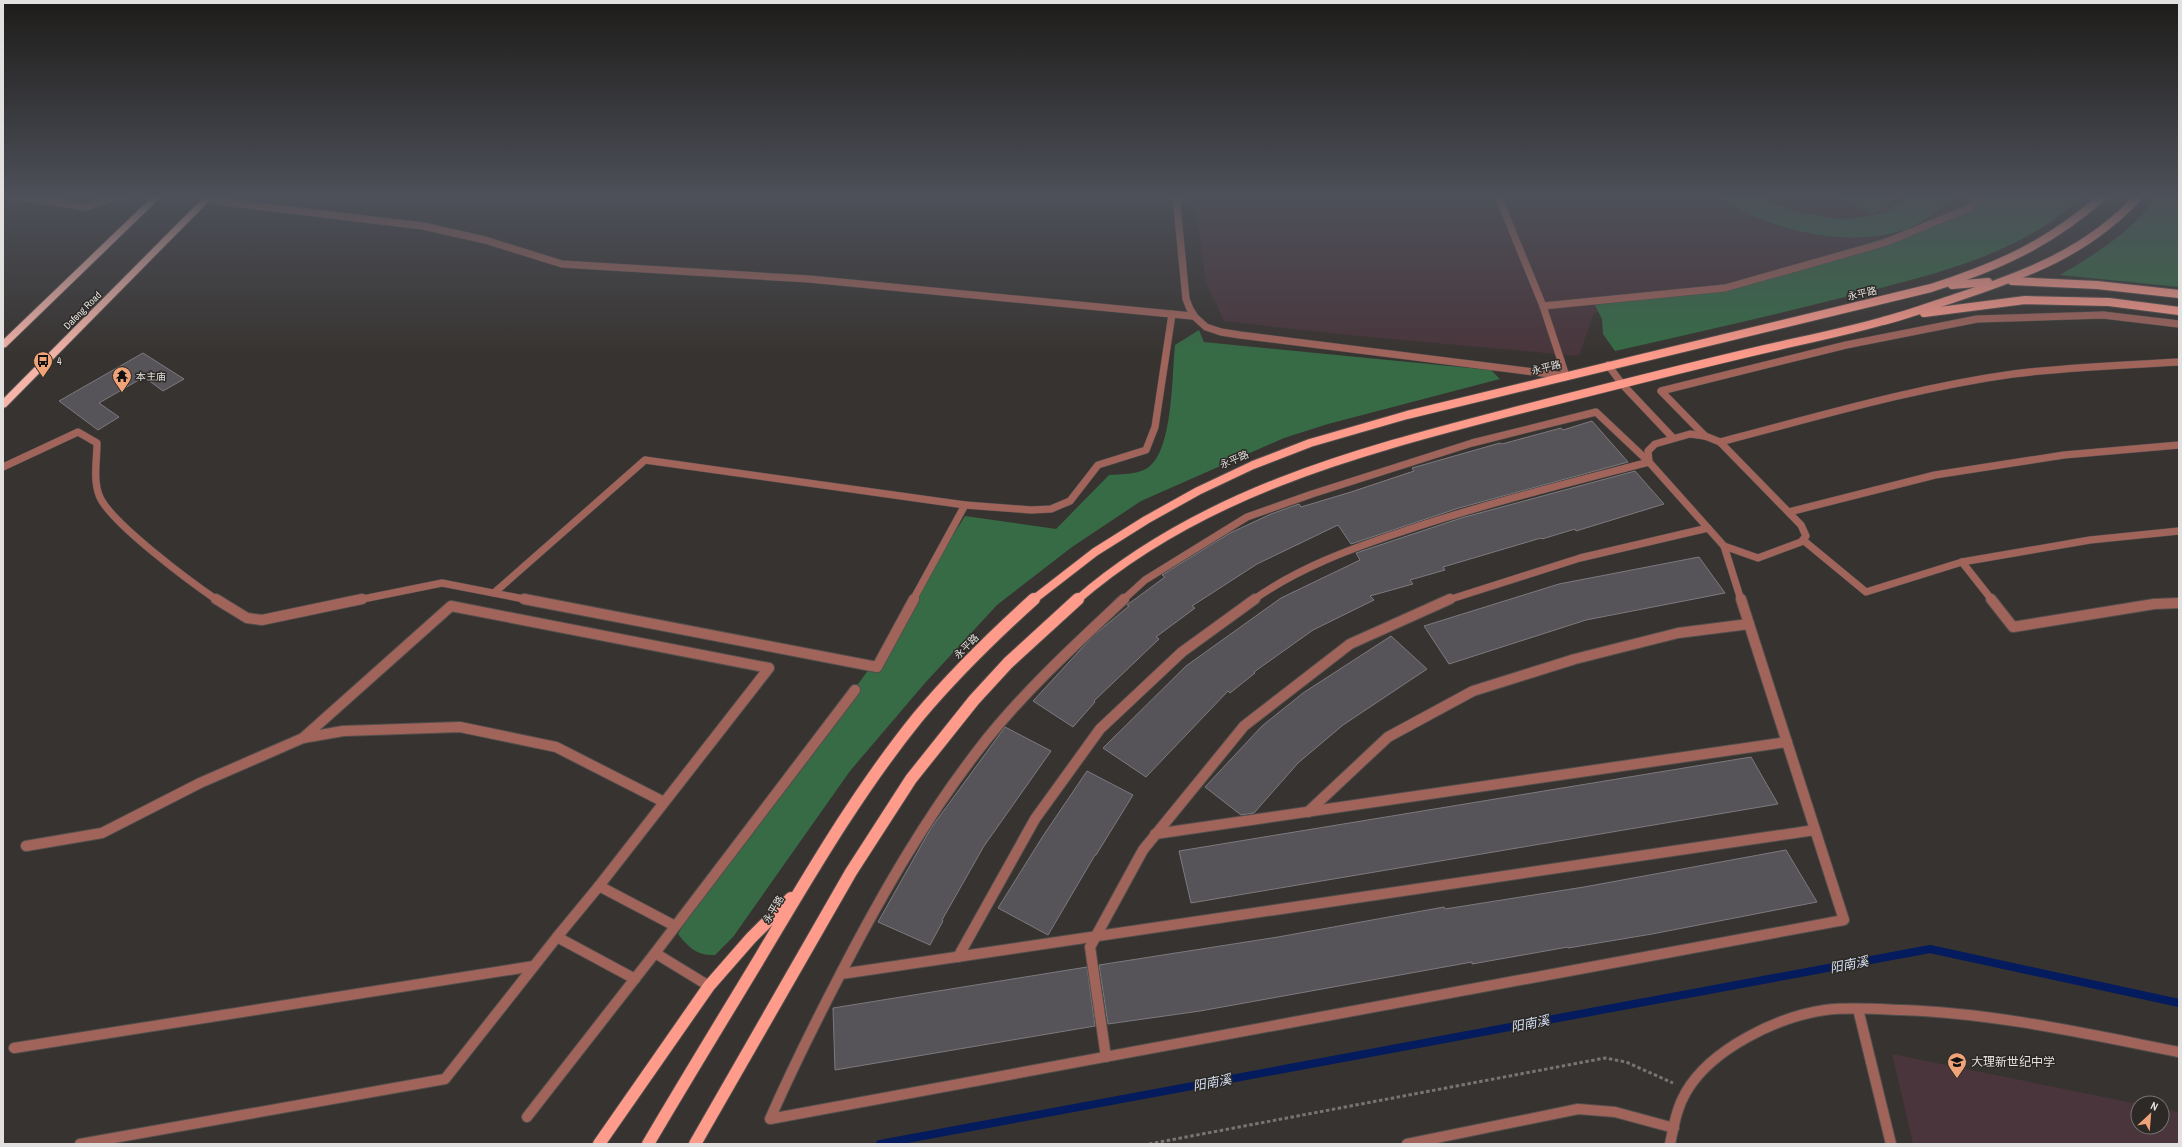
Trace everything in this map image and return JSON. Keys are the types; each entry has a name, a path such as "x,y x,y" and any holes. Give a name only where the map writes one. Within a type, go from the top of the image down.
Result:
{"highway":[{"path":"3,345 102,250"},
{"name":"Dafeng Road","path":"3,405 157,250"}],"main road":[{"name":"永平路","path":"651,1139 802,886 865,789 921,714 967,662 1015,614 1066,572 1111,540 1164,507 1206,486 1311,443 1566,376 1937,287 1985,270 2029,250"},
{"path":"1895,318 2005,281 2062,257 2075,250"},
{"path":"1937,287 2005,281 2097,285 2179,294"},
{"path":"695,1144 881,821 953,724 994,677 1071,606 1122,565 1167,535 1232,501 1286,478 1372,448 1622,384 1895,318 1961,307 2025,300 2109,302 2179,311"},
{"path":"599,1144 709,986 751,938 802,886"}],"street":[{"path":"516,250 562,264 809,279 1192,316"},
{"path":"1181,250 1186,299 1192,316 1200,323 1213,330 1566,376 1544,306 1520,250"},
{"path":"1544,306 1725,288 1861,250"},
{"path":"494,593 645,460 965,505 1031,510 1051,509 1070,501 1098,465 1146,450 1154,427 1172,314"},
{"path":"1705,436 1660,391 1846,345 1977,319 2103,315 2179,324"},
{"path":"1720,442 1916,392 1988,378 2069,366 2179,362"},
{"path":"1608,366 1622,384 1673,438"},
{"path":"1596,412 1649,462 1724,546 1844,920 770,1119 792,1068 868,922 932,816 986,740 1057,661 1145,580 1247,517 1312,494 1472,443 1596,412"},
{"path":"3,467 78,432 97,443 96,477 100,500 117,521 222,604 248,618 262,620 442,583 718,638 877,667 965,505"},
{"path":"1649,462 1648,451 1655,444 1673,438 1690,434 1705,436 1720,442 1801,525 1806,536 1803,540 1758,558 1724,546"},
{"path":"1789,512 1936,476 2064,455 2179,445"},
{"path":"958,957 1035,819 1100,729 1182,652 1270,589 1339,553 1444,517 1649,462"},
{"path":"1106,1057 1090,947 1143,850 1244,726 1350,644 1453,598 1580,558 1708,528"},
{"path":"1803,540 1866,592 1962,562 2090,540 2179,531"},
{"path":"1962,562 2013,627 2154,604 2179,603"},
{"path":"80,1144 445,1079 599,886 769,668 451,606 303,738"},
{"path":"1308,812 1388,737 1473,691 1575,659 1678,633 1749,624"},
{"path":"527,1117 655,953 855,690"},
{"path":"26,846 102,833 200,783 303,738 343,731 460,727 556,747 664,802"},
{"path":"1156,834 1787,742"},
{"path":"841,974 1815,830"},
{"path":"599,886 675,926"},
{"path":"557,937 635,979"},
{"path":"655,953 709,986"},
{"path":"14,1048 534,966"},
{"path":"1670,1144 1679,1106 1694,1080 1717,1054 1745,1038 1790,1020 1818,1012 1858,1009 1916,1009 1990,1017 2179,1052"},
{"path":"1858,1009 1891,1144"},
{"path":"1407,1144 1578,1109 1598,1109 1622,1112 1674,1128"}],"path":[{"path":"1149,1144 1605,1058 1626,1062 1688,1090"}],"shaded area":[{"path":"1201,250 1846,250 1710,297 1594,313 1579,356 1348,335 1224,321 1206,282"},
{"name":"大理新世纪中学","path":"1892,1054 2130,1102 2130,1135 2170,1135 2170,1110 2179,1112 2179,1144 1913,1144"}],"green space":[{"path":"1846,250 2001,250 1969,262 1905,282 1615,351 1603,334 1602,319 1595,305 1744,281"},
{"path":"2101,250 2179,250 2179,287 2060,275"},
{"path":"1199,330 1204,342 1491,370 1500,379 1328,424 1284,438 1141,501 1072,547 997,605 925,683 850,771 733,937 715,955 703,954 689,947 678,934 686,920 869,669 965,516 1056,529 1109,475 1136,473 1150,466 1158,457 1167,427 1172,391 1175,345"}],"building":[{"path":"143,353 184,379 163,391 144,377 99,403 119,417 98,430 59,401"},
{"path":"1592,421 1628,462 1459,508 1351,544 1338,525 1257,564 1192,606 1195,608 1156,637 1159,639 1094,701 1095,702 1073,727 1033,701 1093,636 1129,606 1127,605 1165,577 1162,575 1230,533 1271,514 1299,504 1301,507 1351,492 1414,471 1412,468 1500,443 1502,444 1561,428 1563,430"},
{"path":"1635,471 1664,504 1576,531 1575,529 1542,539 1541,538 1443,567 1445,570 1410,580 1413,584 1370,596 1374,600 1313,630 1254,672 1255,673 1230,693 1228,691 1146,777 1103,748 1186,666 1281,598 1360,560 1356,553 1461,518"},
{"path":"1699,557 1725,593 1586,620 1449,664 1424,626 1559,584"},
{"path":"1391,636 1427,669 1343,725 1298,763 1254,813 1241,815 1205,787 1262,726 1303,693"},
{"path":"1005,727 1051,751 984,846 942,920 943,921 930,945 878,922 931,828"},
{"path":"1751,757 1778,804 1191,903 1179,851"},
{"path":"1087,771 1133,795 1095,855 1048,935 998,908 1043,836"},
{"path":"1786,850 1817,902 1652,934 1472,964 1472,962 1200,1011 1108,1024 1099,965 1278,937 1444,907 1445,909 1584,887"},
{"path":"1087,967 1095,1026 835,1070 833,1008"}],"waterway":[{"name":"阳南溪","path":"880,1144 1930,949 2179,1003"}],"place":[{"name":"4","path":"43,378"},
{"name":"本主庙","path":"122,393"},
{"name":"大理新世纪中学","path":"1957,1079"}]}
